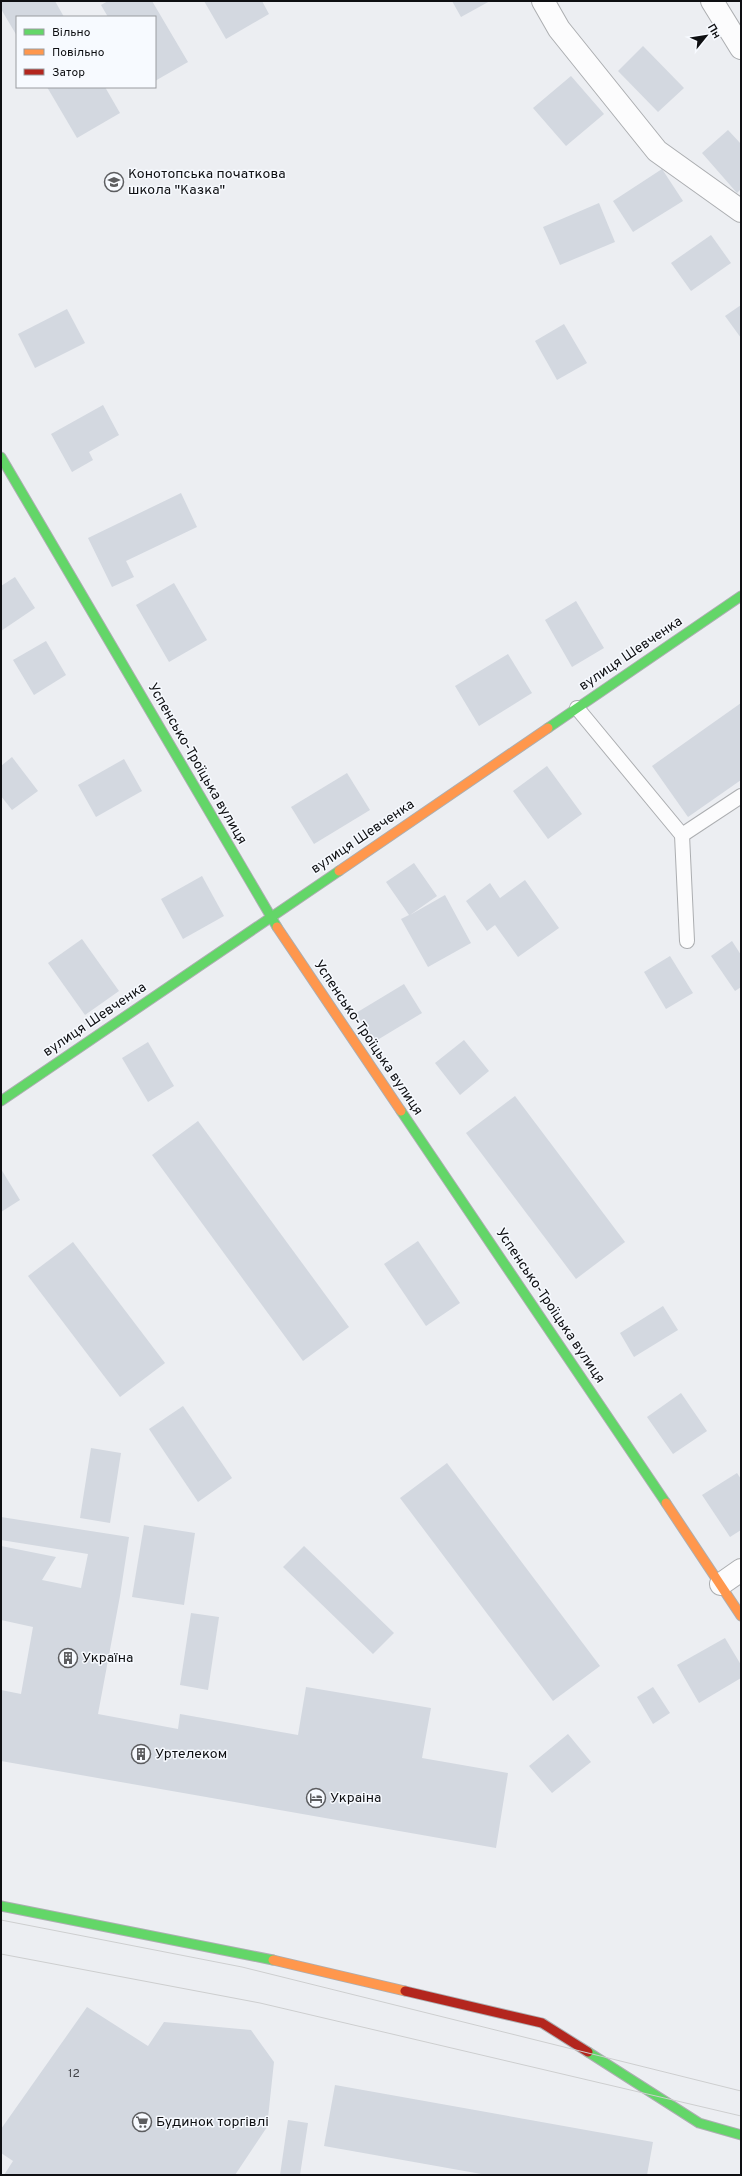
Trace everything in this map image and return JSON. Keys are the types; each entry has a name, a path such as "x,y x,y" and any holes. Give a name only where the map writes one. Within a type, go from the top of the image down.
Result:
{"street":[{"path":"543,1 560,29 657,152 741,211"},
{"path":"712,1 741,48"},
{"name":"Успенсько-Троїцька вулиця","path":"1,457 270,917 721,1584 741,1616"},
{"name":"вулиця Шевченка","path":"1,1101 741,596"},
{"path":"721,1584 741,1570"},
{"path":"1,1906 287,1963 542,2023 699,2123 741,2135"}],"lane":[{"path":"577,708 682,835 687,941"},
{"path":"682,835 741,796"}],"building":[{"path":"1,1 55,1 63,16 16,16 16,34 1,9"},
{"path":"108,1 152,1 188,62 156,80 156,16 107,16 101,5"},
{"path":"204,1 262,1 269,14 226,39"},
{"path":"452,1 490,1 461,17"},
{"path":"643,46 684,88 658,112 618,71"},
{"path":"571,76 604,114 566,146 533,108"},
{"path":"48,88 106,88 120,113 77,138"},
{"path":"728,130 741,144 741,189 737,193 702,153"},
{"path":"662,169 683,201 633,232 613,201"},
{"path":"599,203 615,242 560,265 543,227"},
{"path":"711,235 731,263 691,291 671,263"},
{"path":"741,305 741,338 725,316"},
{"path":"67,309 85,343 35,368 18,334"},
{"path":"564,324 587,363 557,380 535,341"},
{"path":"103,405 119,435 89,452 93,460 72,472 51,434"},
{"path":"181,493 197,527 126,561 134,577 112,587 88,538"},
{"path":"15,577 35,608 1,631 1,586"},
{"path":"174,583 207,640 169,662 136,605"},
{"path":"576,601 604,648 572,667 545,620"},
{"path":"46,641 66,675 34,695 13,660"},
{"path":"508,654 532,693 479,726 455,686"},
{"path":"741,703 741,780 688,817 652,766"},
{"path":"12,757 38,791 12,810 1,796 1,766"},
{"path":"124,759 142,791 96,817 78,785"},
{"path":"547,766 582,814 548,839 513,791"},
{"path":"347,773 370,810 314,844 291,807"},
{"path":"414,863 437,896 410,915 445,895 471,943 428,967 401,919 409,915 386,882"},
{"path":"202,876 224,916 183,939 161,899"},
{"path":"525,880 559,928 518,957 495,925 487,931 466,901 490,883 500,898"},
{"path":"82,939 119,991 85,1015 48,963"},
{"path":"732,941 741,955 741,987 735,991 711,956"},
{"path":"670,956 693,993 666,1009 644,972"},
{"path":"404,984 422,1013 374,1042 356,1013"},
{"path":"464,1040 489,1071 460,1095 435,1063"},
{"path":"148,1042 174,1086 148,1102 122,1058"},
{"path":"515,1096 625,1242 576,1279 466,1133"},
{"path":"198,1121 349,1327 303,1361 152,1155"},
{"path":"1,1169 20,1200 1,1212"},
{"path":"418,1241 460,1303 426,1326 384,1264"},
{"path":"73,1242 165,1363 120,1397 28,1276"},
{"path":"663,1306 678,1330 634,1357 620,1333"},
{"path":"681,1393 707,1431 673,1454 647,1417"},
{"path":"183,1406 232,1478 198,1502 149,1429"},
{"path":"91,1448 121,1453 110,1523 80,1518"},
{"path":"447,1463 600,1666 553,1701 400,1498"},
{"path":"737,1473 741,1479 741,1530 730,1537 702,1495"},
{"path":"1,1517 129,1537 120,1596 98,1714 178,1729 180,1714 298,1735 306,1687 431,1708 422,1758 508,1773 496,1848 1,1761 1,1690 21,1694 33,1627 1,1620 1,1546 56,1557 42,1580 81,1588 88,1554 1,1540"},
{"path":"144,1525 195,1533 184,1605 132,1597"},
{"path":"304,1546 394,1633 373,1654 283,1567"},
{"path":"191,1613 219,1617 208,1690 180,1685"},
{"path":"725,1638 741,1665 741,1678 699,1703 677,1665"},
{"path":"653,1687 670,1713 653,1724 637,1697"},
{"path":"568,1734 591,1762 552,1793 529,1766"},
{"path":"87,2007 148,2046 164,2022 251,2030 274,2062 267,2127 235,2175 4,2175 13,2161 1,2153 1,2129"},
{"path":"335,2085 653,2142 647,2175 487,2175 324,2146"},
{"path":"288,2120 308,2123 300,2175 280,2175"}],"tram line":[{"path":"1,1920 242,1967 741,2091"},
{"path":"1,1954 260,2003 741,2116"}],"traffic: fast":[{"path":"1,457 277,927"},
{"path":"548,728 741,596"},
{"path":"1,1101 339,871"},
{"path":"401,1111 666,1503"},
{"path":"1,1906 273,1960"},
{"path":"588,2052 699,2123 741,2135"}],"traffic: slow":[{"path":"339,871 548,728"},
{"path":"277,927 401,1111"},
{"path":"666,1503 741,1616"},
{"path":"273,1960 405,1991"}],"traffic: jam":[{"path":"405,1991 542,2023 588,2052"}],"place":[{"name":"Конотопська початкова школа \"Казка\"","path":"114,182"},
{"name":"Україна","path":"68,1658"},
{"name":"Уртелеком","path":"141,1754"},
{"name":"Украіна","path":"316,1798"},
{"name":"Будинок торгівлі","path":"142,2122"}]}
